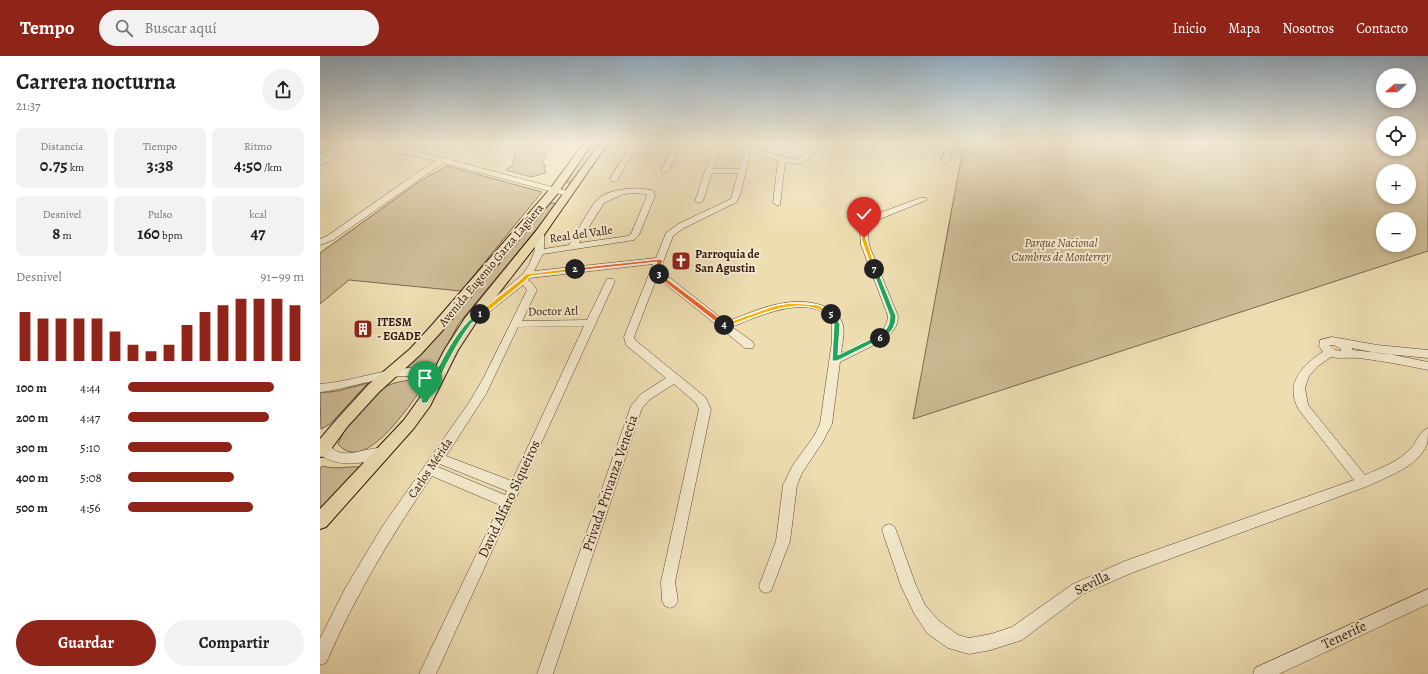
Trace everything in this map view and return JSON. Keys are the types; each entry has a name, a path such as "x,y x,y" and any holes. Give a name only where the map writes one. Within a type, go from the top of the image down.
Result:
{"main road":[{"name":"Avenida Eugenio Garza Lagüera","path":"321,448 358,405 387,376 426,341 554,191 567,172"},
{"name":"Avenida Eugenio Garza Lagüera","path":"320,521 413,419 425,402 452,349 470,321 540,233 583,172"}],"street":[{"path":"320,247 330,238 424,172"},
{"path":"484,172 568,194"},
{"path":"614,180 619,172"},
{"path":"699,201 709,172"},
{"path":"670,601 668,582 691,473 706,413 704,403 636,348 629,339 667,240 674,231 734,200 742,172 737,172"},
{"path":"777,203 781,172"},
{"name":"Real del Valle","path":"540,252 626,240 631,238 634,235 651,196 649,192 642,190 630,192 608,197 601,201 572,247"},
{"path":"835,360 882,336 890,330 893,323 893,316 865,245 864,238 867,227 882,215 923,200"},
{"path":"470,321 525,278 540,252 540,233"},
{"path":"320,242 330,238"},
{"path":"525,278 660,260"},
{"path":"656,272 749,345"},
{"name":"Carlos Mérida","path":"320,657 351,593 386,532 483,389 532,290 525,278"},
{"name":"David Alfaro Siqueiros","path":"426,674 515,488 610,281"},
{"path":"724,326 783,306 800,304 818,307 834,316 837,324 835,360 826,424 823,433 796,472 791,483 786,501 784,534 766,586"},
{"name":"Doctor Atl","path":"515,324 591,323"},
{"path":"1428,354 1384,350 1337,342 1327,341 1324,343 1324,346 1330,352 1341,355 1347,353 1389,358 1428,366"},
{"path":"1337,342 1346,347 1347,353"},
{"path":"1330,352 1306,370 1300,382 1298,393 1303,407 1363,482"},
{"path":"320,388 347,385 404,373 421,373 430,380 432,386"},
{"name":"Privada Privanza Venecia","path":"545,674 636,406 645,397 674,378"},
{"name":"Sevilla","path":"889,530 908,586 920,610 933,627 954,642 969,646 991,642 1016,634 1078,589 1130,566 1363,482 1399,465 1414,452 1428,433"},
{"path":"321,448 331,455 340,458 361,457 382,453"},
{"path":"437,458 515,488"},
{"path":"429,469 508,502"},
{"name":"Tenerife","path":"1261,674 1428,596"}],"green space":[{"path":"436,172 468,172 542,192 461,291 349,280 320,304 320,253 420,181"},
{"path":"513,172 546,173 531,177"},
{"path":"572,172 581,172 574,182 565,182"},
{"name":"Parque Nacional Cumbres de Monterrey","path":"959,172 1376,172 1376,204 1416,204 1416,172 1428,172 1428,251 913,419"},
{"path":"555,203 556,206 459,323 435,368 432,369 423,367 401,369 547,205"},
{"path":"412,380 419,384 420,391 384,436 372,446 360,451 348,451 338,444 346,428 358,412 373,397 387,386"},
{"path":"368,383 330,424 321,429 320,393 338,391"},
{"path":"323,466 332,468 360,467 320,510 320,468"}],"place":[{"name":"Parroquia de San Agustin","path":"681,261"},
{"name":"ITESM - EGADE","path":"363,329"}],"route":[{"path":"425,402 444,363 470,321 494,304 528,275 660,260 656,272 724,326 783,306 800,304 810,305 827,311 834,316 838,330 835,360 873,342 890,330 893,323 893,316 865,245 864,238"}]}
